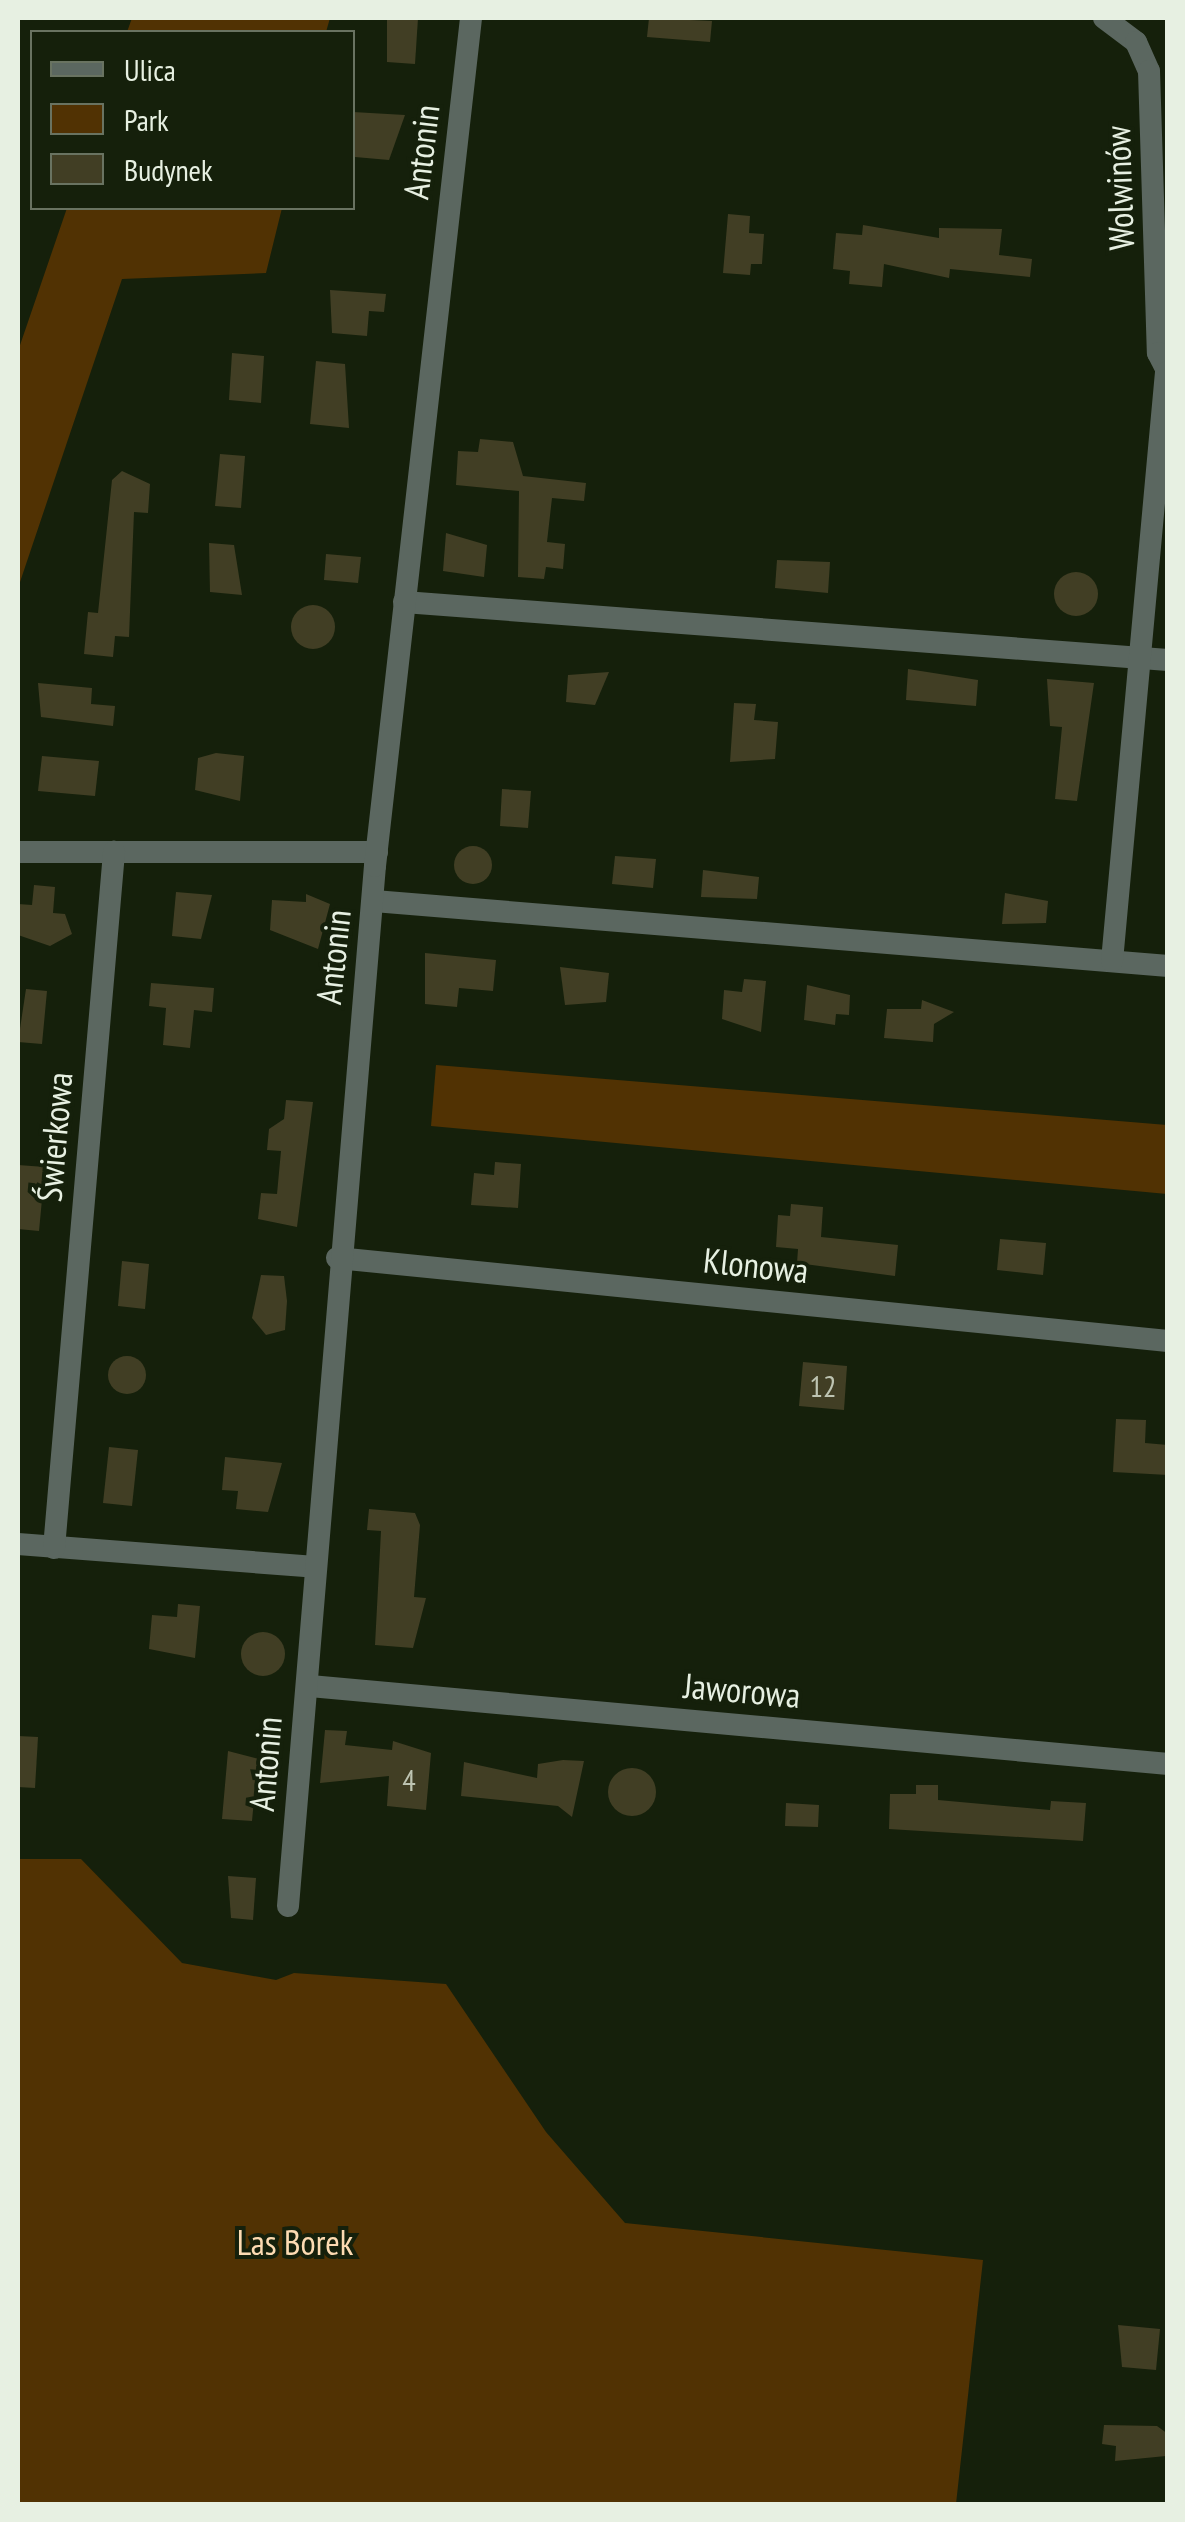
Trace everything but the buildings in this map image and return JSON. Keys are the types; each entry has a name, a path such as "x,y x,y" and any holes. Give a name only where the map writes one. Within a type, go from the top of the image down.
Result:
{"street":[{"name":"Antonin","path":"288,1906 310,1686 337,1258 404,602 471,18"},
{"name":"Wolwinów","path":"1104,18 1136,42 1158,70 1158,353 1167,372 1143,659 1128,733 1112,961"},
{"path":"404,602 1168,660"},
{"path":"18,852 377,852"},
{"name":"Świerkowa","path":"54,1548 114,852"},
{"path":"374,901 1168,966"},
{"name":"Klonowa","path":"337,1258 1168,1341"},
{"path":"18,1544 315,1567"},
{"name":"Jaworowa","path":"310,1686 1168,1764"}],"green space":[{"path":"132,18 330,18 327,30 128,30"},
{"path":"66,210 282,210 266,273 122,279 18,588 18,351"},
{"path":"436,1065 1167,1125 1167,1194 431,1126"},
{"name":"Las Borek","path":"18,1859 81,1859 182,1963 276,1980 294,1973 446,1984 546,2132 625,2223 983,2260 956,2504 18,2504"}]}
